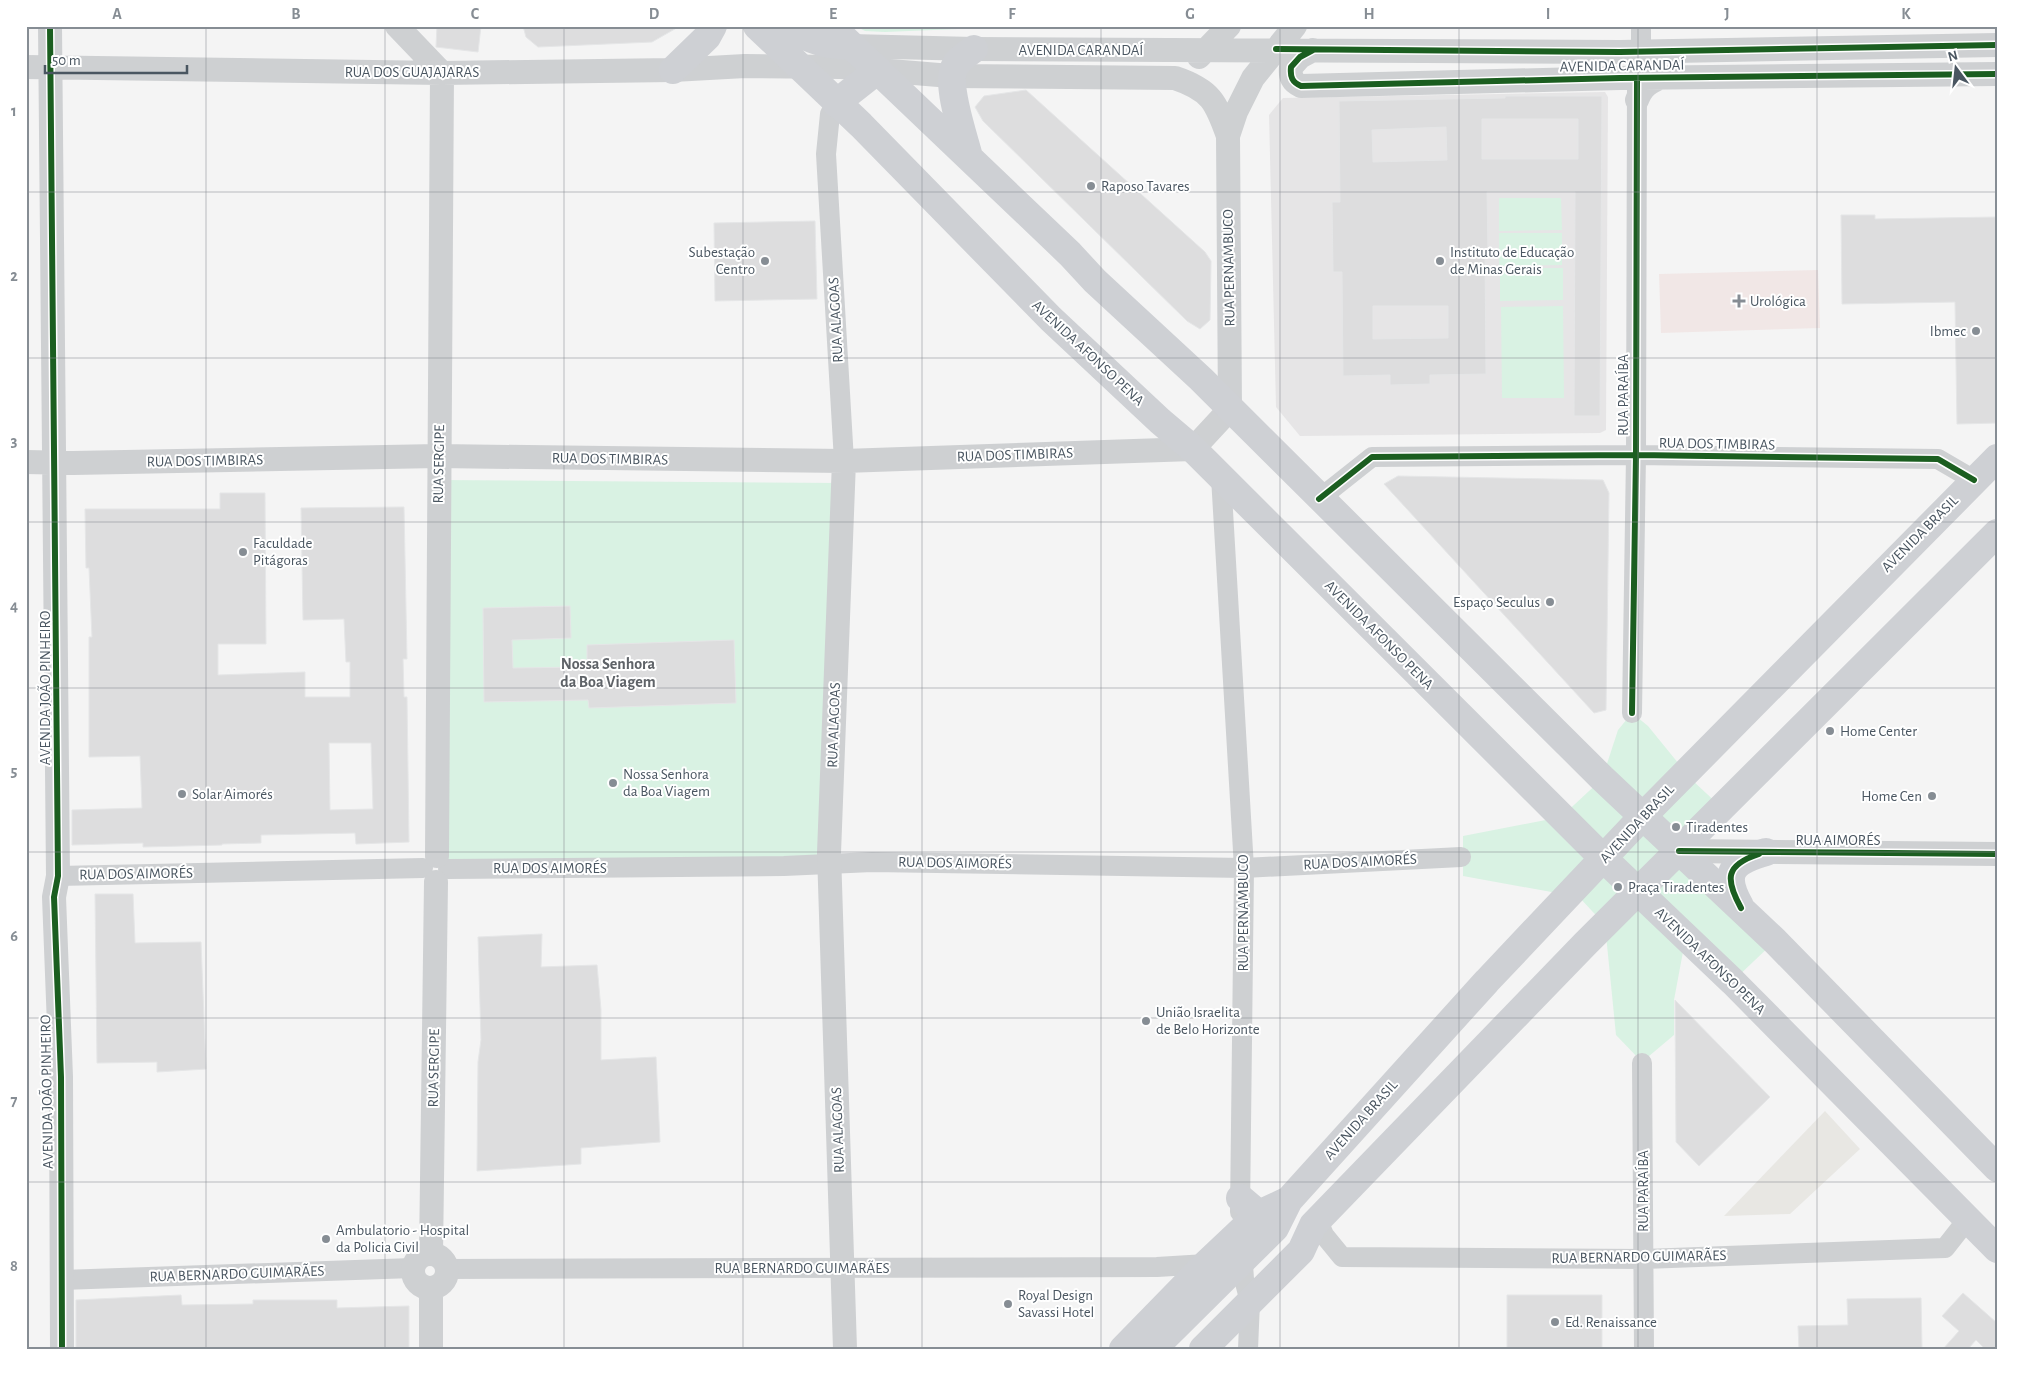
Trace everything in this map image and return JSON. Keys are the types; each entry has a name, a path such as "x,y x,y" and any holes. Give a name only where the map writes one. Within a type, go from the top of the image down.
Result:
{"main road":[{"path":"673,70 707,37 713,26"},
{"name":"AVENIDA AFONSO PENA","path":"756,26 861,125 1050,319 1193,449 1604,859 1733,982 1997,1249"},
{"path":"792,26 813,40 829,45 850,46"},
{"path":"831,26 1070,254 1095,281 1201,380 1319,499 1642,816 1741,908 1997,1168"},
{"path":"969,157 951,76 958,60 974,49"},
{"path":"836,103 878,70"},
{"name":"AVENIDA BRASIL","path":"1123,1349 1206,1264 1289,1200 1487,981 1604,859 1642,816 1997,458"},
{"name":"AVENIDA BRASIL","path":"1153,1349 1246,1280 1301,1251 1315,1223 1584,944 1997,534"},
{"path":"1741,908 1730,886 1732,870 1749,858 1766,852"},
{"name":"AVENIDA BRASIL","path":"1260,1222 1315,1223"},
{"name":"AVENIDA BRASIL","path":"1203,1349 1246,1280 1260,1222"},
{"name":"AVENIDA BRASIL","path":"1177,1349 1246,1280"}],"street":[{"name":"AVENIDA JOÃO PINHEIRO","path":"50,26 58,876 54,896 61,1077 62,1349"},
{"path":"397,26 442,72"},
{"name":"RUA PERNAMBUCO","path":"1230,409 1228,136 1236,112 1254,78 1295,26"},
{"path":"1638,52 1641,26"},
{"path":"1175,78 1207,51 1228,27"},
{"name":"AVENIDA CARANDAÍ","path":"850,46 1207,51 1276,49 1638,52 1997,45"},
{"name":"AVENIDA CARANDAÍ","path":"1313,50 1300,57 1291,67 1291,78 1301,86 1637,89 1662,78 1997,74"},
{"name":"AVENIDA CARANDAÍ","path":"1637,89 1638,52"},
{"name":"RUA DOS GUAJAJARAS","path":"26,67 442,72 673,70 745,66 797,66"},
{"name":"AVENIDA CARANDAÍ","path":"797,66 951,76 1175,78"},
{"name":"RUA SERGIPE","path":"430,1264 436,869 442,72"},
{"path":"1175,78 1192,84 1207,94 1215,104 1228,136"},
{"name":"RUA PARAÍBA","path":"1632,713 1636,455 1637,89"},
{"name":"RUA ALAGOAS","path":"836,103 830,114 826,154 844,461 829,864 845,1349"},
{"path":"1193,449 1230,409"},
{"name":"RUA DOS TIMBIRAS","path":"26,462 438,456 844,461 1193,449"},
{"name":"RUA DOS TIMBIRAS","path":"1319,499 1372,457 1636,455 1938,459 1974,480"},
{"name":"RUA PERNAMBUCO","path":"1221,477 1244,868 1260,1222 1246,1280 1248,1349"},
{"name":"RUA AIMORÉS","path":"1679,851 1997,854"},
{"name":"RUA DOS AIMORÉS","path":"58,876 872,862 1244,868 1461,857"},
{"name":"RUA PARAÍBA","path":"1642,1063 1644,1349"},
{"name":"RUA BERNARDO GUIMARÃES","path":"1315,1223 1342,1257 1644,1259 1945,1248 1967,1220"},
{"path":"430,1264 414,1278 417,1282 431,1288 431,1349"},
{"name":"RUA BERNARDO GUIMARÃES","path":"62,1280 430,1264 842,1268 1206,1264"},
{"path":"1157,1266 1172,1298"}],"shaded area":[{"name":"Instituto de Educação de Minas Gerais","path":"1605,92 1608,97 1606,430 1600,433 1300,436 1276,407 1269,115 1283,98"},
{"name":"Urológica","path":"1818,270 1820,328 1661,333 1659,274"},
{"path":"1825,1111 1860,1149 1790,1214 1724,1216"}],"green space":[{"path":"855,26 1033,26 885,32 865,31"},
{"path":"1499,198 1561,198 1562,230 1499,231"},
{"path":"1499,233 1562,233 1562,265 1499,266"},
{"path":"1500,268 1563,268 1563,300 1500,301"},
{"path":"1563,306 1564,398 1502,398 1501,307"},
{"path":"438,480 843,483 835,850 810,861 447,861"},
{"name":"Praça Tiradentes","path":"1632,713 1648,726 1692,780 1721,807 1679,851 1774,942 1733,981 1685,941 1674,1000 1674,1035 1642,1062 1616,1035 1605,925 1579,897 1463,876 1463,836 1561,817 1602,779 1618,730"}],"building":[{"path":"437,26 481,26 478,52 436,47"},
{"path":"523,26 680,26 652,42 538,47 526,37"},
{"name":"Raposo Tavares","path":"1026,90 1205,252 1211,261 1210,320 1200,329 1187,321 983,121 975,107 984,96"},
{"path":"1505,96 1602,96 1600,416 1574,416 1575,192 1487,192 1488,253 1485,253 1486,374 1430,375 1430,384 1390,385 1390,375 1343,376 1342,272 1333,272 1332,202 1340,202 1339,101 1505,98","holes":["1482,119 1578,119 1578,159 1482,159","1446,127 1447,160 1373,162 1372,130","1373,306 1448,306 1448,338 1373,339"]},
{"name":"Ibmec","path":"1841,215 1875,215 1875,219 1997,217 1997,423 1957,424 1955,302 1842,304"},
{"name":"Subestação Centro","path":"815,221 817,299 715,301 714,223"},
{"name":"Espaço Seculus","path":"1398,476 1603,480 1609,493 1606,710 1594,713 1384,484"},
{"path":"220,493 265,493 266,644 218,644 218,675 305,672 305,697 350,697 350,662 346,662 344,619 303,620 301,508 404,507 407,659 403,659 404,697 407,697 409,842 356,844 355,833 261,835 261,843 222,845 143,847 143,843 72,845 72,810 142,808 140,756 89,757 89,637 92,637 89,568 86,568 85,509 220,509","holes":["329,743 371,743 373,809 330,810"]},
{"path":"570,606 571,638 512,640 513,668 587,667 587,645 734,640 736,703 589,708 588,700 484,702 483,608"},
{"path":"95,894 133,894 135,943 201,942 206,1069 157,1072 157,1062 97,1063"},
{"path":"542,934 541,967 597,965 601,1010 601,1060 656,1057 660,1142 581,1148 581,1164 477,1171 478,1062 481,1040 478,937"},
{"path":"1675,1000 1770,1097 1699,1166 1676,1142"},
{"path":"1963,1293 1997,1323 1997,1349 1985,1349 1976,1340 1968,1349 1943,1349 1959,1331 1942,1316"},
{"path":"181,1295 182,1305 253,1304 253,1300 337,1300 337,1308 409,1306 409,1349 76,1349 76,1300"},
{"name":"Ed. Renaissance","path":"1507,1295 1602,1295 1602,1349 1507,1349"},
{"path":"1921,1298 1922,1349 1799,1349 1798,1326 1848,1325 1847,1299"}],"cycle path":[{"path":"50,26 58,876 54,897 61,1077 62,1349"},
{"path":"1276,49 1620,52 1997,45"},
{"path":"1313,50 1300,57 1291,67 1292,79 1301,86 1620,78 1997,74"},
{"path":"1632,713 1636,455 1637,78"},
{"path":"1319,499 1372,457 1636,455 1938,459 1974,480"},
{"path":"1679,851 1997,854"},
{"path":"1741,908 1732,889 1731,874 1740,863 1759,854"}],"place":[{"name":"Raposo Tavares","path":"1091,186"},
{"name":"Subestação Centro","path":"765,261"},
{"name":"Instituto de Educação de Minas Gerais","path":"1440,261"},
{"name":"Urológica","path":"1739,301"},
{"name":"Ibmec","path":"1976,331"},
{"name":"Faculdade Pitágoras","path":"243,552"},
{"name":"Espaço Seculus","path":"1550,602"},
{"name":"Home Center","path":"1830,731"},
{"name":"Nossa Senhora da Boa Viagem","path":"613,783"},
{"name":"Solar Aimorés","path":"182,794"},
{"name":"Home Cen","path":"1932,796"},
{"name":"Tiradentes","path":"1676,827"},
{"name":"Praça Tiradentes","path":"1618,887"},
{"name":"União Israelita de Belo Horizonte","path":"1146,1021"},
{"name":"Ambulatorio - Hospital da Policia Civil","path":"326,1239"},
{"name":"Royal Design Savassi Hotel","path":"1008,1304"},
{"name":"Ed. Renaissance","path":"1555,1322"}],"district":[{"name":"Nossa Senhora da Boa Viagem","path":"608,673"}]}
